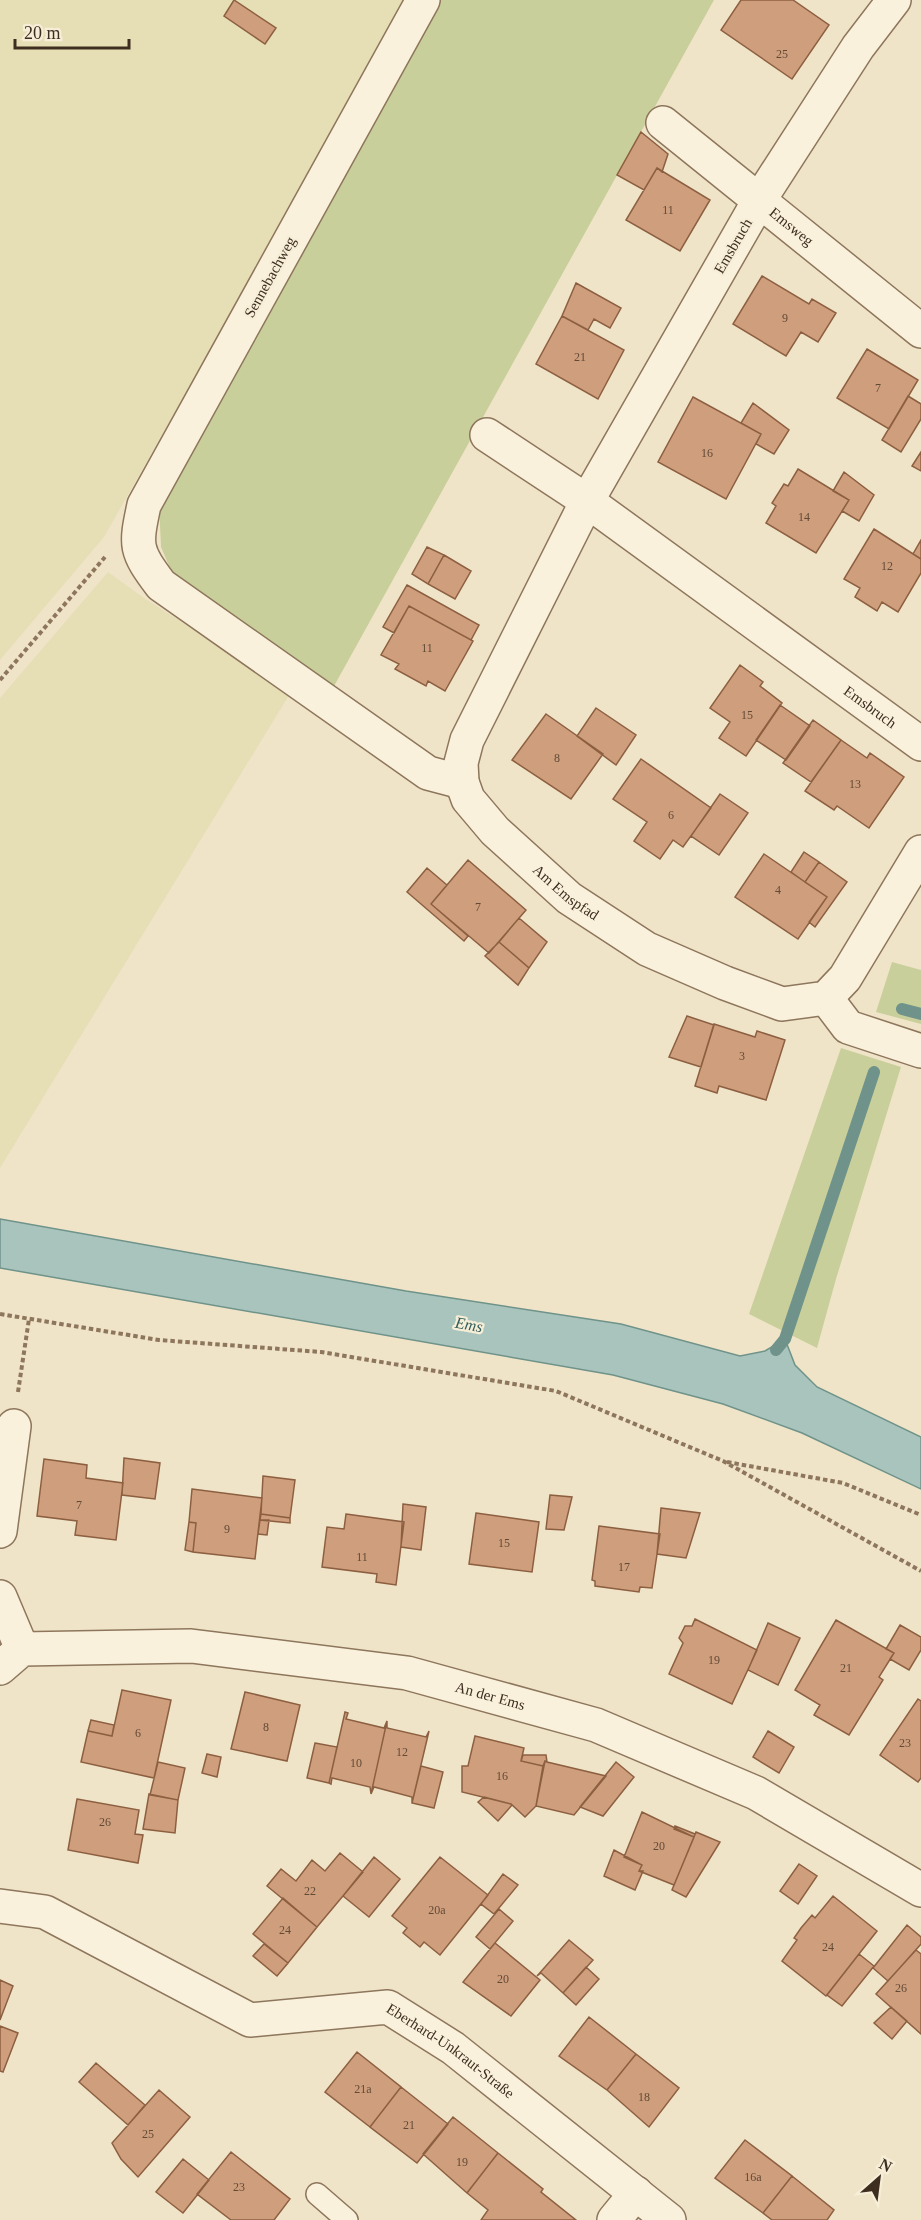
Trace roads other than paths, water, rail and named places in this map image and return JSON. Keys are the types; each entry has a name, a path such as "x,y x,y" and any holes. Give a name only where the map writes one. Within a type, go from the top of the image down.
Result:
{"street":[{"name":"Sennebachweg","path":"423,0 144,505 139,550 161,585 428,773 462,782"},
{"name":"Emsbruch","path":"587,501 760,199 858,47 894,0"},
{"name":"Emsweg","path":"663,123 921,331"},
{"name":"Emsbruch","path":"487,435 587,501 921,744"},
{"path":"462,782 461,763 467,740 587,501"},
{"name":"Am Emspfad","path":"462,782 468,799 495,831 569,898 647,949 725,983 782,1004 825,998"},
{"path":"921,852 845,978 825,998 848,1027 921,1051"},
{"path":"0,1531 14,1425"},
{"name":"An der Ems","path":"0,1597 11,1658 191,1646 407,1673 596,1725 756,1793 921,1890"},
{"name":"Eberhard-Unkraut-Straße","path":"0,1906 45,1912 250,2020 388,2007 453,2048 669,2220"},
{"path":"614,2220 636,2193"}],"lane":[{"path":"317,2194 347,2220"}],"water":[{"name":"Ems","path":"0,1219 406,1291 621,1324 740,1356 765,1351 785,1339 795,1365 817,1387 921,1437 921,1489 802,1433 723,1404 613,1375 0,1268"}],"waterway":[{"path":"902,1009 921,1014"},
{"path":"776,1350 785,1339 874,1072"}]}
